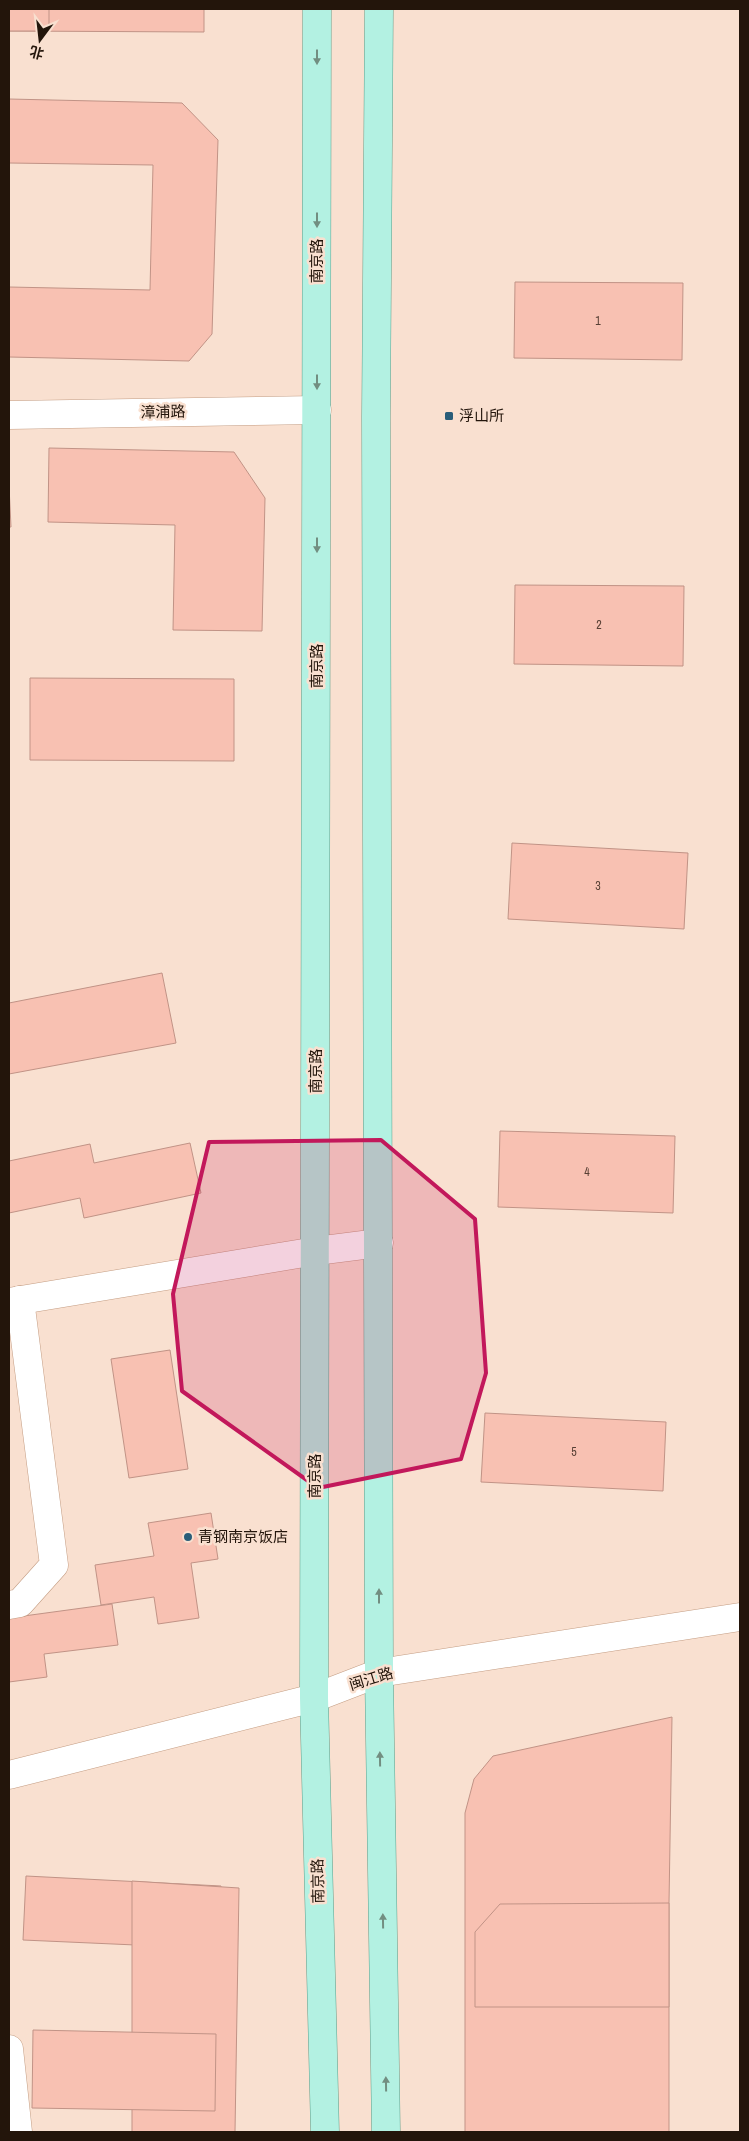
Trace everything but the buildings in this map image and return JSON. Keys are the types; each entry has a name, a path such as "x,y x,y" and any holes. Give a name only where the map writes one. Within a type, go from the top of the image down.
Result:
{"main road":[{"name":"南京路","path":"317,9 314,1698 325,2132"},
{"path":"380,9 376,417 379,1242 378,1673 386,2132"}],"street":[{"name":"漳浦路","path":"9,415 317,410"},
{"path":"9,1605 20,1603 54,1565 15,1301 379,1242"},
{"name":"闽江路","path":"9,1775 314,1698 378,1673 740,1618"},
{"path":"9,2049 18,2132"}],"highlighted area":[{"path":"381,1140 475,1219 486,1373 461,1459 318,1488 182,1391 173,1294 209,1142"}],"place":[{"name":"浮山所","path":"449,416"},
{"name":"青钢南京饭店","path":"188,1537"}]}
